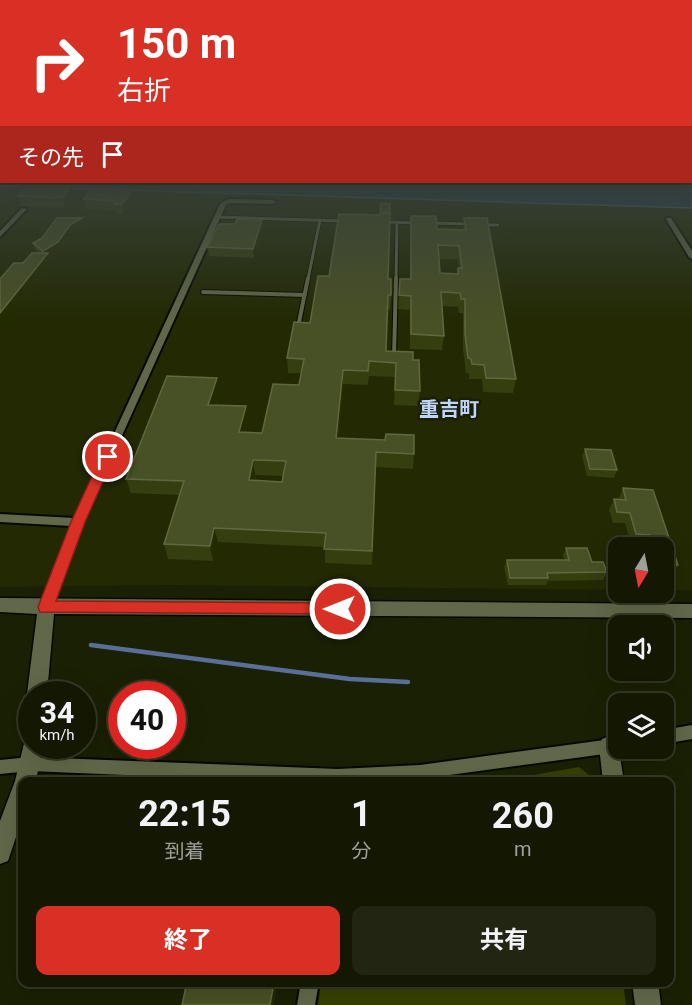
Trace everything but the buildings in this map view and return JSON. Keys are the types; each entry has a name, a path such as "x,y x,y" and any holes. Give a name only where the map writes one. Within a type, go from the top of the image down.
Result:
{"street":[{"path":"39,681 46,607 78,522 212,227"},
{"path":"674,227 692,257"},
{"path":"0,518 78,522"},
{"path":"0,605 692,611"},
{"path":"0,610 46,607"},
{"path":"674,735 692,732"},
{"path":"361,777 420,772 608,747"},
{"path":"613,759 614,777"},
{"path":"0,767 29,764 297,777"},
{"path":"0,853 18,801"},
{"path":"306,1005 309,987"},
{"path":"646,987 648,1005"}],"lane":[{"path":"297,332 319,227"},
{"path":"393,361 397,227"},
{"path":"203,292 305,295"}],"shaded area":[{"path":"0,227 692,227 692,590 674,590 674,537 608,537 608,590 171,585 0,587"},
{"path":"579,767 591,777 522,777"},
{"path":"320,987 624,987 626,1005 318,1005"}],"waterway":[{"path":"91,645 350,679 408,682"}],"district":[{"name":"重吉町","path":"449,409"}],"route":[{"path":"108,457 78,522 46,607 340,609"}]}
